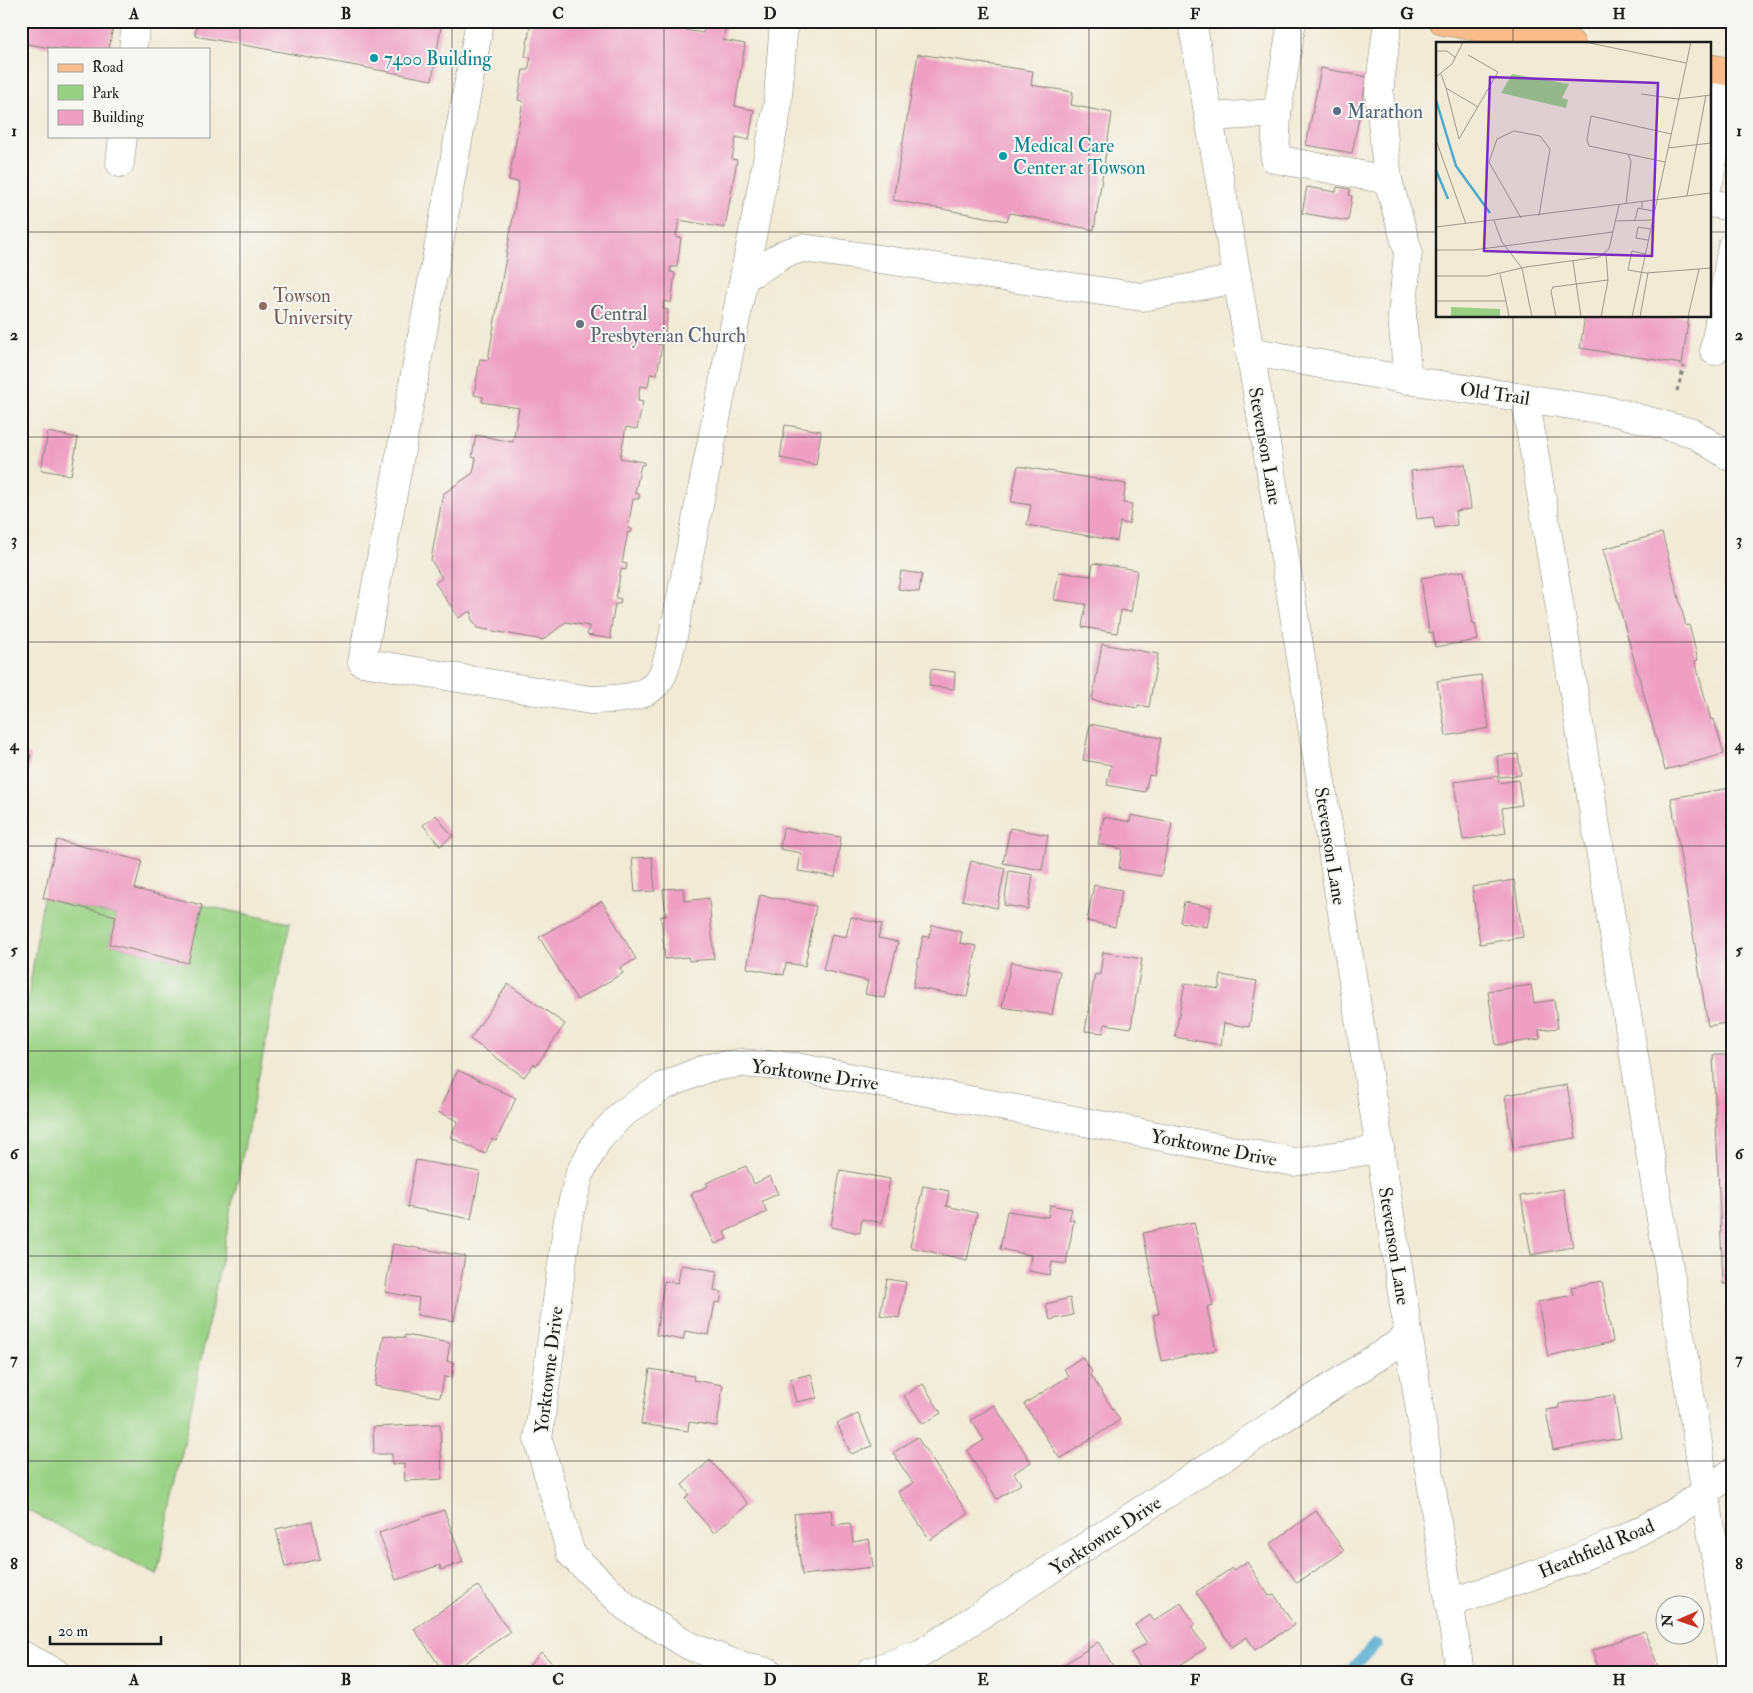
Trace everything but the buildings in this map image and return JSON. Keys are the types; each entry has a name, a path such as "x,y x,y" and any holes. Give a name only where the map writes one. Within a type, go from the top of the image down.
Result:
{"main road":[{"path":"1443,21 1479,36 1548,42"}],"street":[{"path":"133,48 136,21"},
{"path":"480,21 362,662 590,700 621,699 649,691 664,673 673,637 777,110 784,21"},
{"name":"Stevenson Lane","path":"1192,21 1249,351 1380,1149 1460,1672"},
{"path":"1292,21 1277,113 1275,159 1388,180"},
{"path":"1388,21 1379,92 1388,180 1408,250 1402,317 1408,380"},
{"path":"1710,174 1724,70"},
{"path":"1209,117 1277,113"},
{"path":"120,164 123,138"},
{"path":"1710,203 1732,207"},
{"path":"1714,351 1732,246"},
{"path":"744,278 786,253 803,248 1142,297 1237,280"},
{"name":"Old Trail","path":"1249,351 1408,380 1616,412 1693,433 1732,458"},
{"path":"1525,397 1706,1493 1732,1668"},
{"name":"Yorktowne Drive","path":"769,1672 743,1667 690,1646 626,1607 571,1554 538,1439 568,1220 580,1173 597,1141 622,1114 672,1082 707,1068 740,1063 796,1068 1294,1162 1380,1149"},
{"name":"Yorktowne Drive","path":"870,1672 922,1653 1408,1337"},
{"name":"Heathfield Road","path":"1449,1603 1574,1561 1666,1519 1706,1493 1732,1472"},
{"path":"21,1654 55,1672"}],"path":[{"path":"1723,21 1732,23"}],"green space":[{"path":"43,898 116,916 109,944 187,963 202,905 290,923 157,1575 21,1507 21,1047"}],"waterway":[{"path":"1349,1672 1376,1644"}],"place":[{"name":"7400 Building","path":"374,58"},
{"name":"Marathon","path":"1337,111"},
{"name":"Medical Care Center at Towson","path":"1003,156"},
{"name":"Towson University","path":"263,306"},
{"name":"Central Presbyterian Church","path":"580,324"}]}
